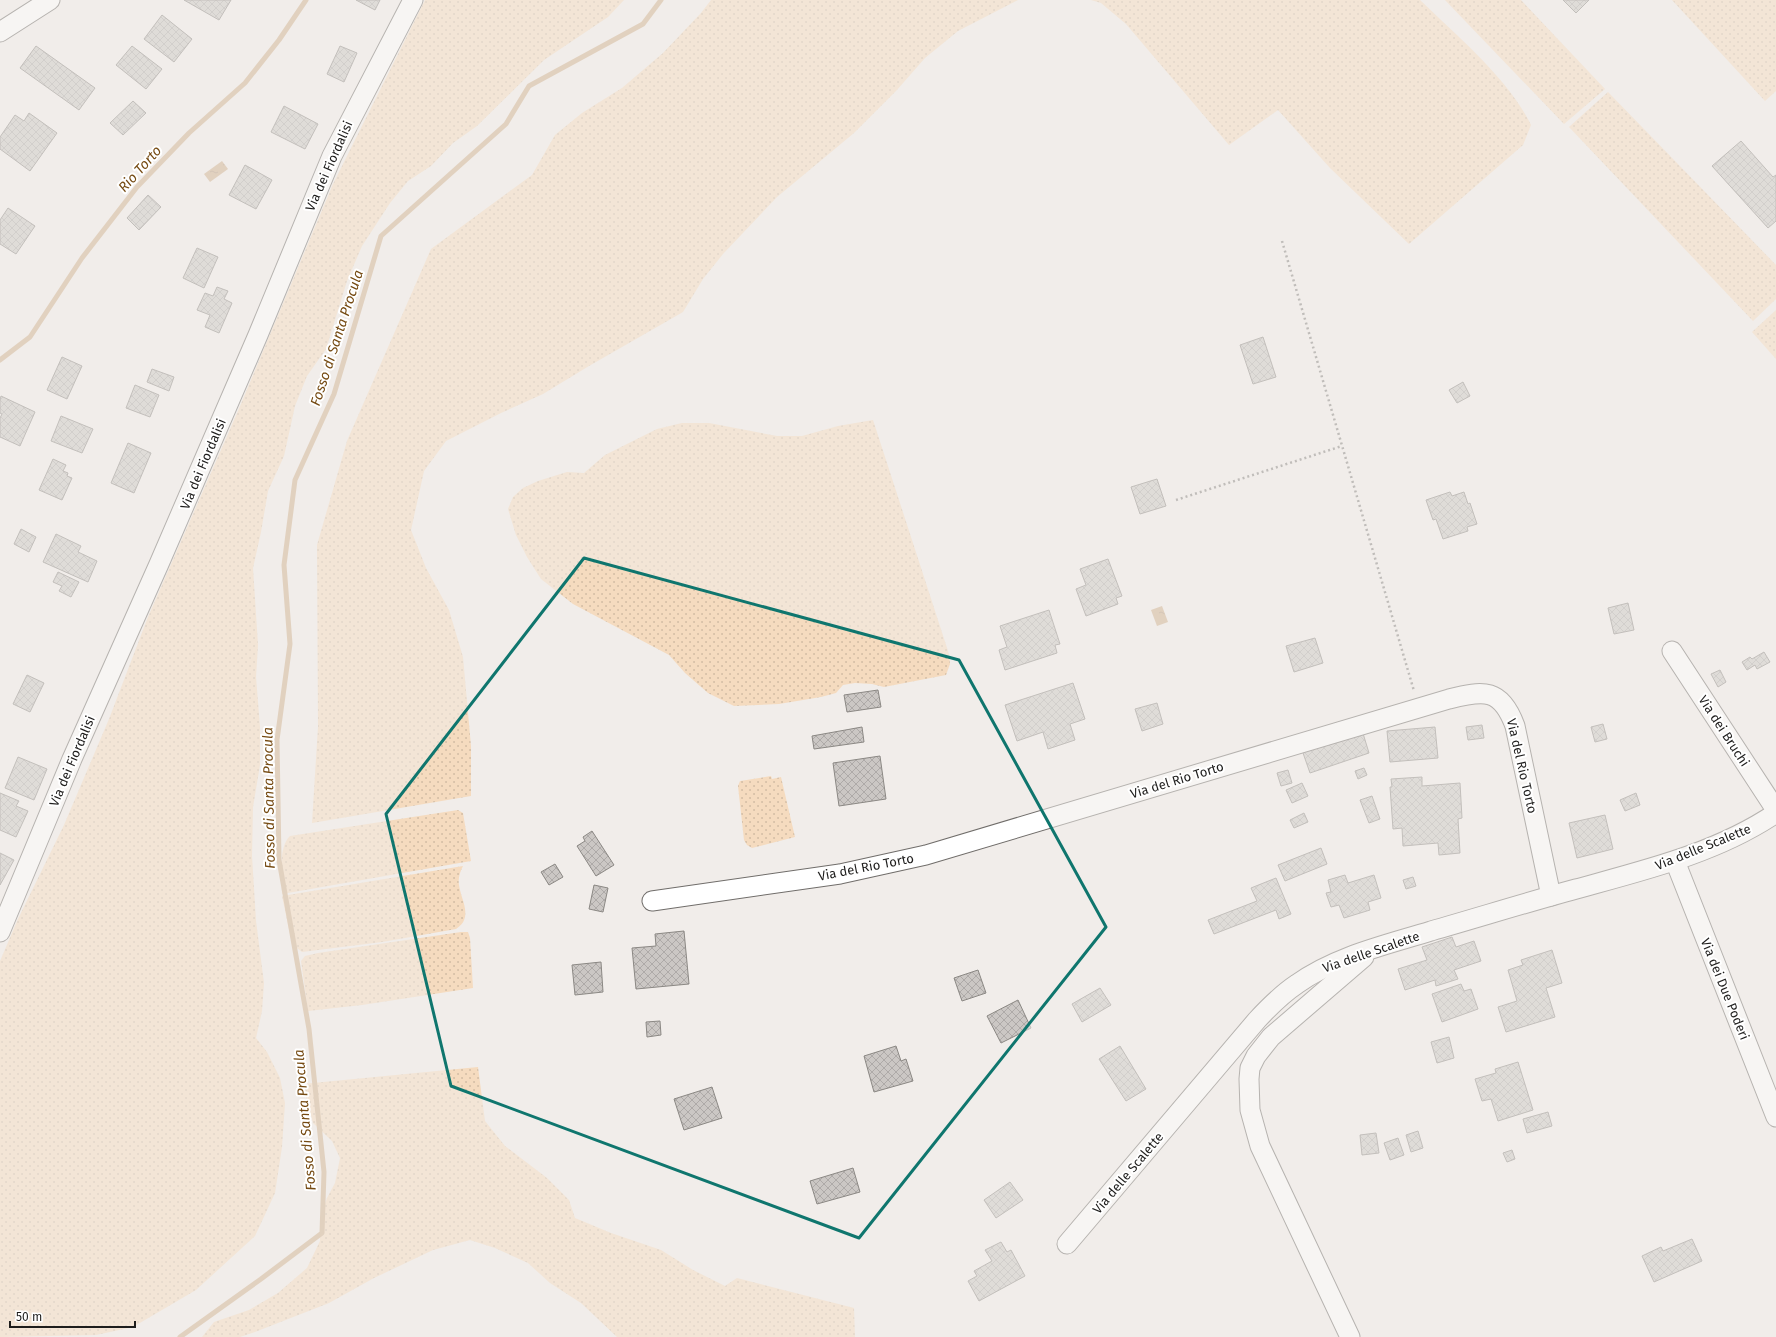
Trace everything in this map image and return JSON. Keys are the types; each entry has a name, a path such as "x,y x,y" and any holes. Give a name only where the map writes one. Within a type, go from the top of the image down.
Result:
{"street":[{"path":"0,32 50,0"},
{"name":"Via dei Fiordalisi","path":"0,932 72,760 160,564 252,350 332,156 413,0"},
{"name":"Via dei Bruchi","path":"1672,651 1776,812"},
{"name":"Via del Rio Torto","path":"652,900 840,874 926,855 1458,696 1481,693 1496,697 1506,706 1517,735 1551,896"},
{"name":"Via delle Scalette","path":"1067,1244 1268,1008 1287,991 1312,974 1332,964 1375,948 1675,861 1752,828 1776,812"},
{"name":"Via dei Due Poderi","path":"1675,861 1776,1117"},
{"path":"1350,1337 1260,1146 1250,1110 1249,1079 1250,1068 1256,1056 1273,1034 1375,948"}],"path":[{"path":"1282,241 1419,708"},
{"path":"1176,500 1342,446"}],"highlighted area":[{"path":"584,558 959,660 1106,927 859,1238 451,1086 386,814"}],"shaded area":[{"path":"425,0 624,0 608,17 544,60 477,126 453,143 431,166 408,181 390,203 362,246 347,281 326,349 307,376 295,406 284,456 268,491 253,568 258,645 256,677 260,727 260,765 253,807 252,856 256,921 264,983 262,1011 256,1038 267,1052 280,1078 285,1103 282,1147 275,1193 255,1236 196,1290 133,1327 96,1335 0,1337 0,961 18,919 64,825 109,719 148,617 238,411 333,184"},
{"path":"711,0 1018,0 958,31 925,58 896,91 854,133 777,197 723,254 703,279 683,312 543,394 501,413 446,441 424,471 411,530 426,568 449,610 463,657 471,746 471,796 312,823 318,727 317,545 347,441 431,249 532,175 555,135 582,113 622,88 663,53 701,13"},
{"path":"1091,0 1420,0 1496,74 1521,108 1531,125 1523,145 1409,244 1330,168 1278,110 1229,145 1126,24 1101,3"},
{"path":"1445,0 1521,0 1605,89 1564,124"},
{"path":"1672,0 1776,0 1776,91 1765,101"},
{"path":"1608,92 1776,265 1776,299 1753,321 1569,127"},
{"path":"1776,310 1776,359 1752,332"},
{"path":"873,420 949,654 950,664 946,675 884,687 872,684 855,683 843,685 836,693 821,697 779,704 734,706 708,693 685,673 669,655 573,604 541,579 527,557 516,535 508,509 513,497 523,488 538,481 567,472 584,473 605,455 657,429 682,423 709,423 777,436 802,436 838,426"},
{"path":"771,776 772,779 781,777 795,837 752,848 747,845 744,840 738,786 740,781"},
{"path":"458,810 463,813 471,861 282,894 282,855 286,841 290,836"},
{"path":"463,866 459,882 465,914 461,925 456,929 382,942 302,952 292,944 282,896"},
{"path":"468,932 470,938 473,988 362,1005 308,1011 301,961 305,956"},
{"path":"478,1067 485,1121 505,1146 547,1178 569,1200 575,1218 611,1233 661,1250 693,1270 725,1286 737,1278 854,1308 855,1337 617,1337 581,1303 550,1283 528,1263 495,1248 470,1240 433,1250 374,1278 329,1303 255,1332 240,1337 202,1337 214,1322 249,1310 278,1293 307,1268 320,1241 320,1218 327,1198 335,1183 340,1158 332,1141 313,1123 303,1084"}],"water":[{"path":"222,161 228,169 210,182 204,174"},
{"path":"1162,606 1168,622 1157,626 1151,610"}],"building":[{"path":"184,0 231,0 219,20"},
{"path":"356,0 380,0 375,10"},
{"path":"1563,0 1589,0 1576,13"},
{"path":"162,15 192,39 174,62 144,39"},
{"path":"36,46 95,88 79,110 20,68"},
{"path":"132,46 162,69 146,89 116,65"},
{"path":"340,46 357,53 344,82 327,74"},
{"path":"133,101 146,113 123,135 110,123"},
{"path":"284,106 318,124 305,149 271,132"},
{"path":"29,113 57,133 30,171 0,149 0,137 15,115 24,121"},
{"path":"1741,141 1773,177 1776,175 1776,221 1768,228 1712,166"},
{"path":"245,165 272,180 256,209 229,195"},
{"path":"148,195 161,207 139,230 127,218"},
{"path":"8,208 35,226 16,254 0,244 0,220"},
{"path":"197,248 218,257 204,288 183,278"},
{"path":"217,287 228,291 224,299 232,303 219,333 205,327 210,315 197,310 205,293 213,296"},
{"path":"1263,337 1276,377 1253,384 1240,345"},
{"path":"62,357 82,366 67,399 47,390"},
{"path":"152,369 174,377 169,391 147,382"},
{"path":"1463,382 1470,396 1457,403 1449,390"},
{"path":"135,385 159,395 150,417 126,408"},
{"path":"1,396 35,412 20,446 0,437 0,418 2,414 0,413"},
{"path":"61,416 93,429 82,453 51,441"},
{"path":"128,443 151,453 134,493 111,483"},
{"path":"53,459 66,465 63,471 68,473 67,476 72,478 62,500 39,490"},
{"path":"1157,479 1166,506 1140,514 1131,487"},
{"path":"1450,492 1452,496 1464,492 1468,504 1470,503 1477,524 1467,527 1468,531 1443,539 1436,519 1433,520 1426,500"},
{"path":"21,529 36,537 29,552 14,544"},
{"path":"56,534 81,546 78,552 97,561 88,582 43,562"},
{"path":"1108,559 1122,596 1116,598 1118,604 1086,616 1076,589 1086,585 1080,569"},
{"path":"58,572 79,582 71,597 59,591 62,586 53,582"},
{"path":"1628,603 1634,630 1614,634 1608,608"},
{"path":"1049,610 1060,644 1055,645 1057,653 1005,670 999,650 1007,647 1000,626"},
{"path":"1315,638 1323,663 1294,672 1286,646"},
{"path":"1764,652 1770,662 1757,669 1755,665 1747,670 1742,662 1750,657 1752,659"},
{"path":"1720,670 1726,682 1718,687 1711,674"},
{"path":"27,675 44,683 30,712 13,704"},
{"path":"1073,683 1085,719 1070,724 1075,740 1048,749 1043,732 1017,741 1005,705"},
{"path":"878,690 881,707 847,712 844,695"},
{"path":"1157,703 1163,724 1142,731 1135,709"},
{"path":"1603,724 1607,739 1595,742 1591,727"},
{"path":"1482,725 1484,738 1468,740 1466,727"},
{"path":"862,727 864,742 814,749 812,736"},
{"path":"1435,727 1438,758 1390,762 1387,731"},
{"path":"1362,730 1369,753 1310,773 1302,750"},
{"path":"880,756 886,799 839,806 833,763"},
{"path":"18,757 47,769 34,800 5,788"},
{"path":"1364,768 1367,775 1358,779 1355,771"},
{"path":"1288,770 1292,783 1281,786 1277,773"},
{"path":"1422,777 1422,786 1460,783 1462,818 1458,819 1460,853 1439,855 1438,843 1403,846 1402,828 1393,829 1390,787 1392,787 1391,779"},
{"path":"1302,783 1308,796 1292,803 1286,790"},
{"path":"0,793 19,801 16,806 28,811 16,837 0,830"},
{"path":"1636,793 1640,805 1625,811 1620,800"},
{"path":"1372,796 1380,819 1369,823 1360,800"},
{"path":"1304,813 1308,822 1294,828 1290,820"},
{"path":"1605,815 1613,849 1577,858 1569,823"},
{"path":"592,831 614,865 596,876 577,846 585,841 583,837"},
{"path":"1321,848 1327,864 1285,881 1278,865"},
{"path":"0,853 14,860 0,885"},
{"path":"555,864 563,877 549,885 541,872"},
{"path":"1345,875 1348,883 1374,875 1381,898 1368,902 1370,910 1344,918 1339,905 1331,907 1326,893 1331,892 1328,880"},
{"path":"1413,877 1416,886 1406,889 1403,880"},
{"path":"1276,878 1291,914 1279,919 1276,910 1214,934 1208,920 1257,901 1251,888"},
{"path":"594,885 608,888 603,912 589,909"},
{"path":"684,931 689,984 636,989 632,948 656,946 655,934"},
{"path":"1452,937 1456,947 1474,941 1481,961 1454,970 1458,979 1436,986 1435,980 1405,990 1398,969 1427,960 1422,947"},
{"path":"1552,950 1562,983 1546,988 1555,1017 1506,1032 1498,1007 1517,1001 1508,970 1523,965 1521,960"},
{"path":"601,962 603,992 575,995 572,965"},
{"path":"978,970 986,993 962,1001 954,978"},
{"path":"1461,984 1464,991 1471,989 1478,1009 1442,1022 1432,994"},
{"path":"1100,988 1111,1005 1082,1022 1072,1004"},
{"path":"1018,1000 1031,1028 1001,1043 987,1016"},
{"path":"660,1021 661,1035 647,1037 646,1022"},
{"path":"1449,1037 1454,1058 1437,1063 1431,1042"},
{"path":"896,1046 901,1061 906,1059 913,1081 874,1092 864,1056"},
{"path":"1120,1046 1146,1089 1126,1101 1099,1059"},
{"path":"1518,1062 1533,1110 1498,1121 1491,1099 1482,1101 1475,1079 1496,1073 1495,1069"},
{"path":"712,1087 722,1118 684,1130 674,1099"},
{"path":"1548,1112 1552,1126 1527,1133 1523,1119"},
{"path":"1418,1131 1423,1148 1411,1152 1406,1135"},
{"path":"1376,1133 1379,1153 1362,1155 1360,1135"},
{"path":"1398,1138 1404,1155 1390,1160 1384,1143"},
{"path":"1512,1150 1515,1159 1507,1162 1503,1153"},
{"path":"853,1168 860,1192 817,1204 810,1181"},
{"path":"1010,1182 1023,1200 996,1218 984,1200"},
{"path":"1692,1239 1702,1261 1654,1282 1642,1256 1661,1247 1663,1251"},
{"path":"1001,1242 1007,1252 1011,1250 1025,1276 979,1301 968,1281 977,1276 974,1271 992,1261 985,1250"}],"waterway":[{"name":"Rio Torto","path":"0,360 30,337 82,258 137,187 189,133 245,83 279,40 306,0"},
{"name":"Fosso di Santa Procula","path":"180,1337 322,1233 324,1172 309,1029 279,860 277,740 290,644 284,565 295,480 334,394 381,236 506,124 529,86 643,24 661,0"}]}
